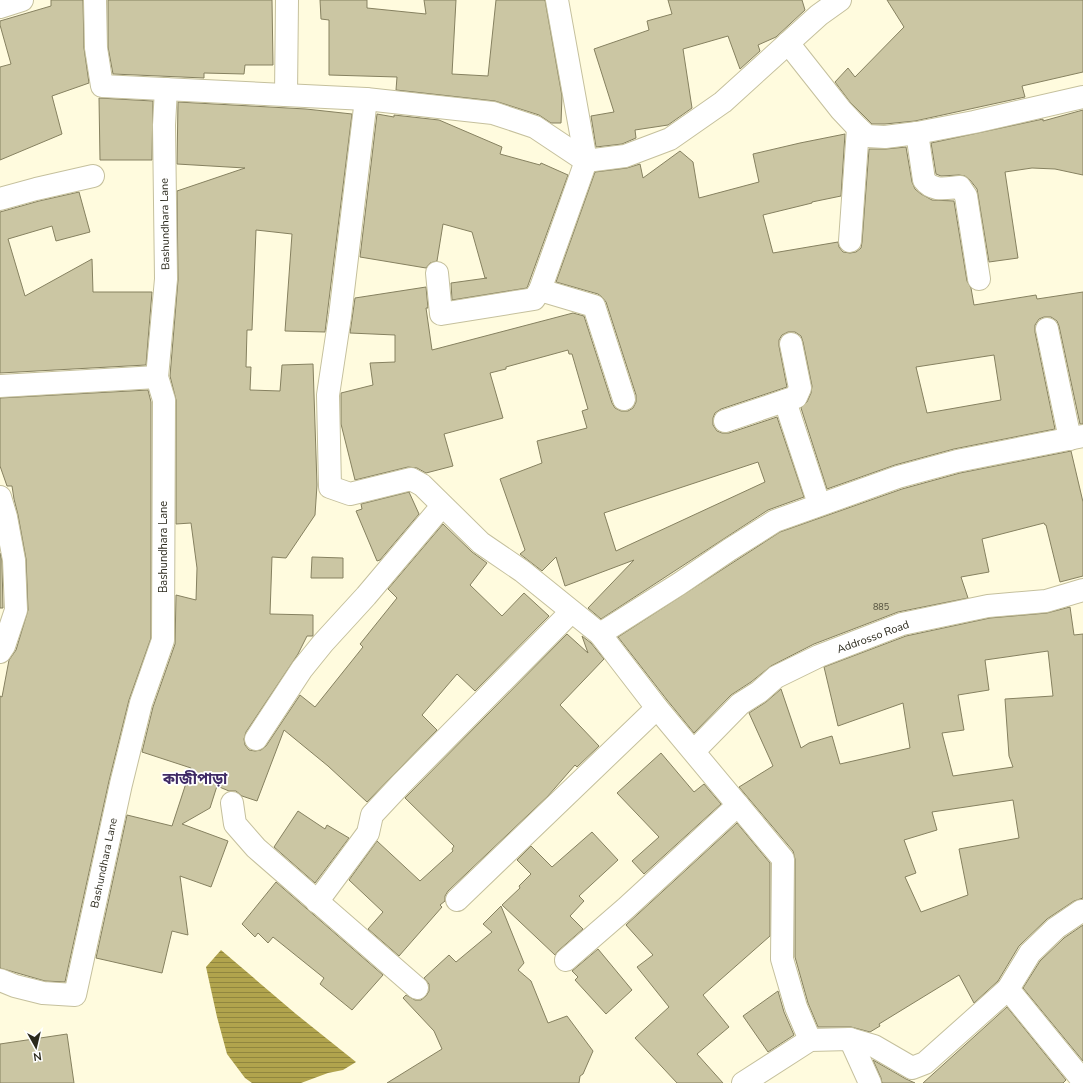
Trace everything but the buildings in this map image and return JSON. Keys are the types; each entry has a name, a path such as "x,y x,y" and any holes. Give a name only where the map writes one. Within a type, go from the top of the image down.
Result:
{"street":[{"path":"0,8 22,0"},
{"path":"95,0 96,48 102,86 366,99 493,114 535,127 586,161 625,156 670,139 723,102 788,43 816,7 840,0"},
{"path":"286,95 287,0"},
{"path":"437,273 441,314 534,299 540,290 586,161 557,0"},
{"path":"788,43 841,110 867,136 885,137 917,133 974,122 1083,97"},
{"name":"Bashundhara Lane","path":"0,980 15,986 43,993 75,995 121,784 141,703 162,640 164,400 157,377 166,279 164,125 166,89"},
{"path":"366,99 340,316 328,395 330,488 350,494 412,479 422,486 481,543 522,571 600,634 657,708 783,859 782,959 796,1007 810,1040"},
{"path":"850,241 858,128"},
{"path":"917,133 924,180 928,186 933,188 960,188 966,196 979,279"},
{"path":"0,199 93,176"},
{"path":"540,290 594,306 624,398"},
{"path":"600,634 775,521 898,477 957,462 1077,438 1047,329"},
{"path":"725,421 785,402 796,397 800,388 791,344"},
{"path":"0,386 157,377"},
{"path":"785,402 819,504"},
{"path":"256,739 302,669 323,642 366,596 442,506"},
{"path":"0,652 4,646 16,610 14,560 2,511"},
{"name":"Addrosso Road","path":"694,751 740,704 759,692 776,677 819,656 902,624 988,606 1046,601 1083,590"},
{"path":"317,902 368,833 372,815 571,612"},
{"path":"457,900 657,708"},
{"path":"232,803 235,824 256,848 416,988"},
{"path":"566,960 626,908 738,805"},
{"path":"744,1083 810,1040 850,1039 874,1046 912,1068 925,1063 1008,989 1030,953 1056,928 1080,911 1083,911"},
{"path":"1008,989 1083,1081"},
{"path":"850,1039 870,1083"}],"shaded area":[{"path":"221,950 296,1014 356,1062 343,1070 328,1073 301,1083 252,1083 245,1078 227,1054 206,967"}],"district":[{"name":"কাজীপাড়া","path":"195,779"}]}
